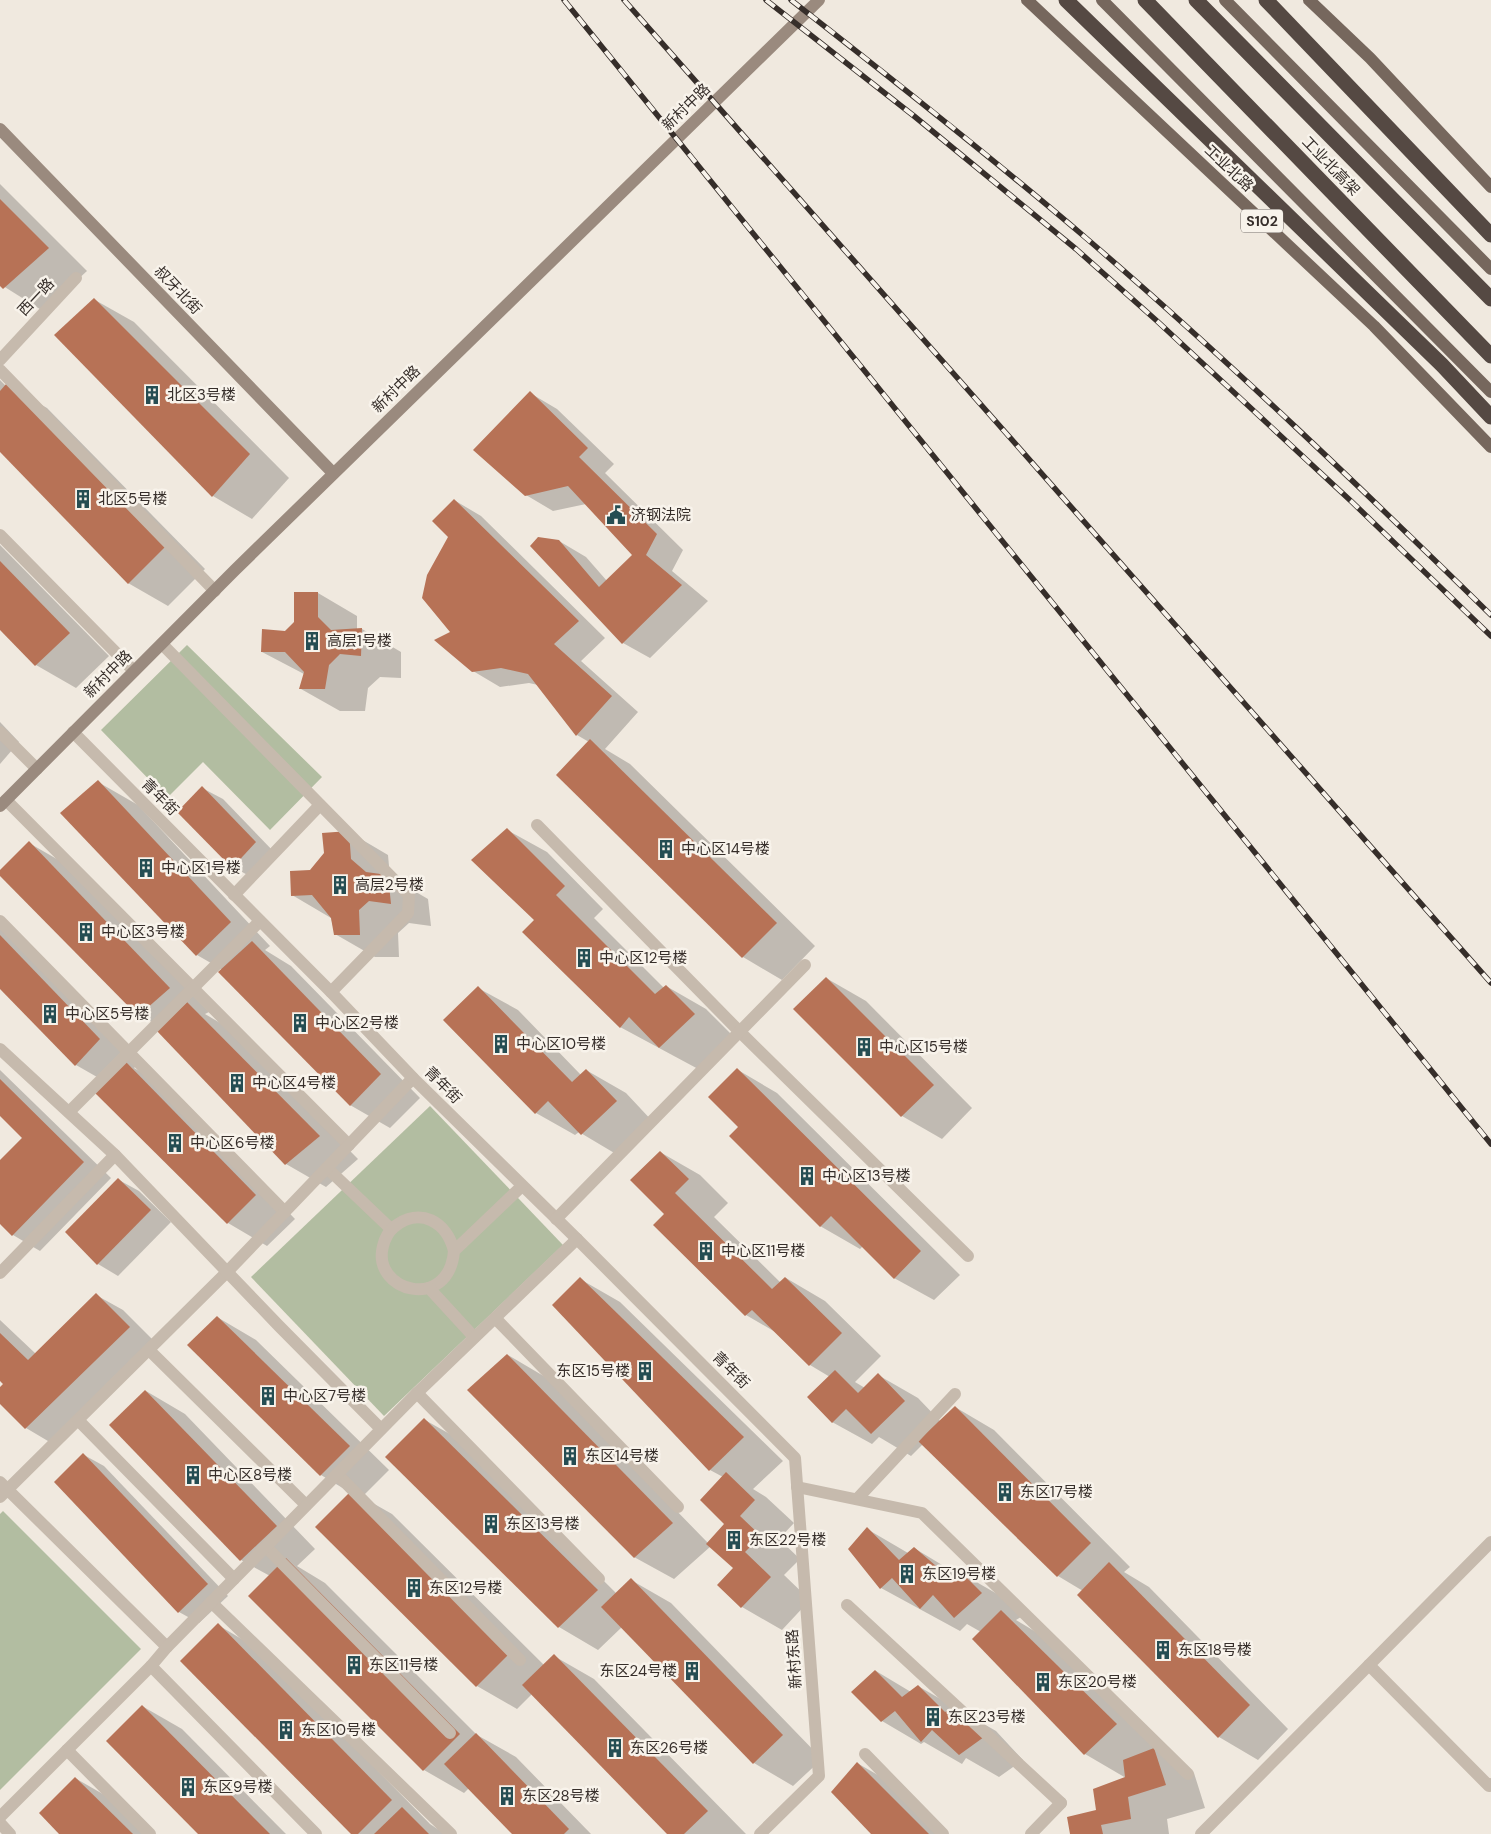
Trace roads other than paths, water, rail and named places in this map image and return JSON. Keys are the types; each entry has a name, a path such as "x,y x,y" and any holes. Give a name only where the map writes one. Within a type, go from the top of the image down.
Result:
{"highway":[{"path":"1066,0 1442,365 1491,417"},
{"name":"工业北高架","path":"1145,0 1491,356"},
{"name":"工业北高架","path":"1196,0 1491,299"},
{"path":"1266,0 1491,235"}],"main road":[{"name":"工业北路","path":"1026,0 1374,326 1491,447"},
{"name":"工业北路","path":"1102,0 1491,392"},
{"path":"1226,0 1491,269"},
{"path":"1310,0 1370,58 1491,187"}],"street":[{"name":"新村中路","path":"3,803 333,473 819,0"},
{"name":"叔牙北街","path":"0,129 333,473"},
{"name":"西一路","path":"0,360 76,278"},
{"path":"0,370 215,590"},
{"path":"0,535 134,671"},
{"path":"162,644 409,895 408,913 330,992"},
{"path":"0,732 37,769"},
{"name":"青年街","path":"73,732 413,1078 577,1239 795,1458"},
{"path":"3,803 349,1145"},
{"path":"234,895 320,805"},
{"path":"537,826 739,1031 968,1256"},
{"path":"0,921 284,1212"},
{"path":"69,1112 130,1054 260,921"},
{"path":"556,1219 805,966"},
{"path":"0,1049 115,1155 381,1429"},
{"path":"167,1647 3,1489 78,1420 228,1271 413,1078"},
{"path":"0,1273 115,1155"},
{"path":"327,1168 391,1228"},
{"path":"454,1251 522,1186"},
{"path":"424,1217 435,1221 445,1229 451,1239 454,1251 453,1263 448,1274 439,1283 428,1288 416,1290 405,1287 395,1281 387,1272 382,1262 385,1238 391,1228 401,1221 412,1218 424,1217"},
{"path":"0,1817 152,1666 167,1647 336,1474 474,1337 577,1239"},
{"path":"428,1288 474,1337"},
{"path":"495,1318 678,1507"},
{"path":"148,1350 306,1505"},
{"path":"417,1393 599,1579"},
{"path":"857,1499 955,1394"},
{"path":"78,1420 234,1579"},
{"name":"新村东路","path":"760,1834 819,1776 795,1458"},
{"path":"336,1474 520,1660"},
{"path":"797,1487 922,1513 1188,1774"},
{"path":"1201,1834 1491,1542"},
{"path":"266,1547 450,1733"},
{"path":"211,1602 451,1834"},
{"path":"847,1605 1060,1804 1030,1834"},
{"path":"1369,1665 1489,1786 1491,1784"},
{"path":"152,1666 316,1834"},
{"path":"67,1750 150,1834"},
{"path":"865,1754 943,1834"},
{"path":"0,1824 10,1834"}],"railway":[{"path":"564,0 1491,1144"},
{"path":"624,0 1491,983"},
{"path":"766,0 914,116 1076,249 1157,321 1352,502 1491,636"},
{"path":"791,0 977,147 1138,283 1292,423 1491,615"}],"place":[{"name":"北区3号楼","path":"152,395"},
{"name":"北区5号楼","path":"83,499"},
{"name":"济钢法院","path":"616,515"},
{"name":"高层1号楼","path":"312,641"},
{"name":"中心区14号楼","path":"666,849"},
{"name":"中心区1号楼","path":"146,868"},
{"name":"高层2号楼","path":"340,885"},
{"name":"中心区3号楼","path":"86,932"},
{"name":"中心区12号楼","path":"584,958"},
{"name":"中心区5号楼","path":"50,1014"},
{"name":"中心区2号楼","path":"300,1023"},
{"name":"中心区10号楼","path":"501,1044"},
{"name":"中心区15号楼","path":"864,1047"},
{"name":"中心区4号楼","path":"237,1083"},
{"name":"中心区6号楼","path":"175,1143"},
{"name":"中心区13号楼","path":"807,1176"},
{"name":"中心区11号楼","path":"706,1251"},
{"name":"东区15号楼","path":"645,1371"},
{"name":"中心区7号楼","path":"268,1396"},
{"name":"东区14号楼","path":"570,1456"},
{"name":"中心区8号楼","path":"193,1475"},
{"name":"东区17号楼","path":"1005,1492"},
{"name":"东区13号楼","path":"491,1524"},
{"name":"东区22号楼","path":"734,1540"},
{"name":"东区19号楼","path":"907,1574"},
{"name":"东区12号楼","path":"414,1588"},
{"name":"东区18号楼","path":"1163,1650"},
{"name":"东区11号楼","path":"354,1665"},
{"name":"东区24号楼","path":"692,1671"},
{"name":"东区20号楼","path":"1043,1682"},
{"name":"东区23号楼","path":"933,1717"},
{"name":"东区10号楼","path":"286,1730"},
{"name":"东区26号楼","path":"615,1748"},
{"name":"东区9号楼","path":"188,1787"},
{"name":"东区28号楼","path":"507,1796"}]}
